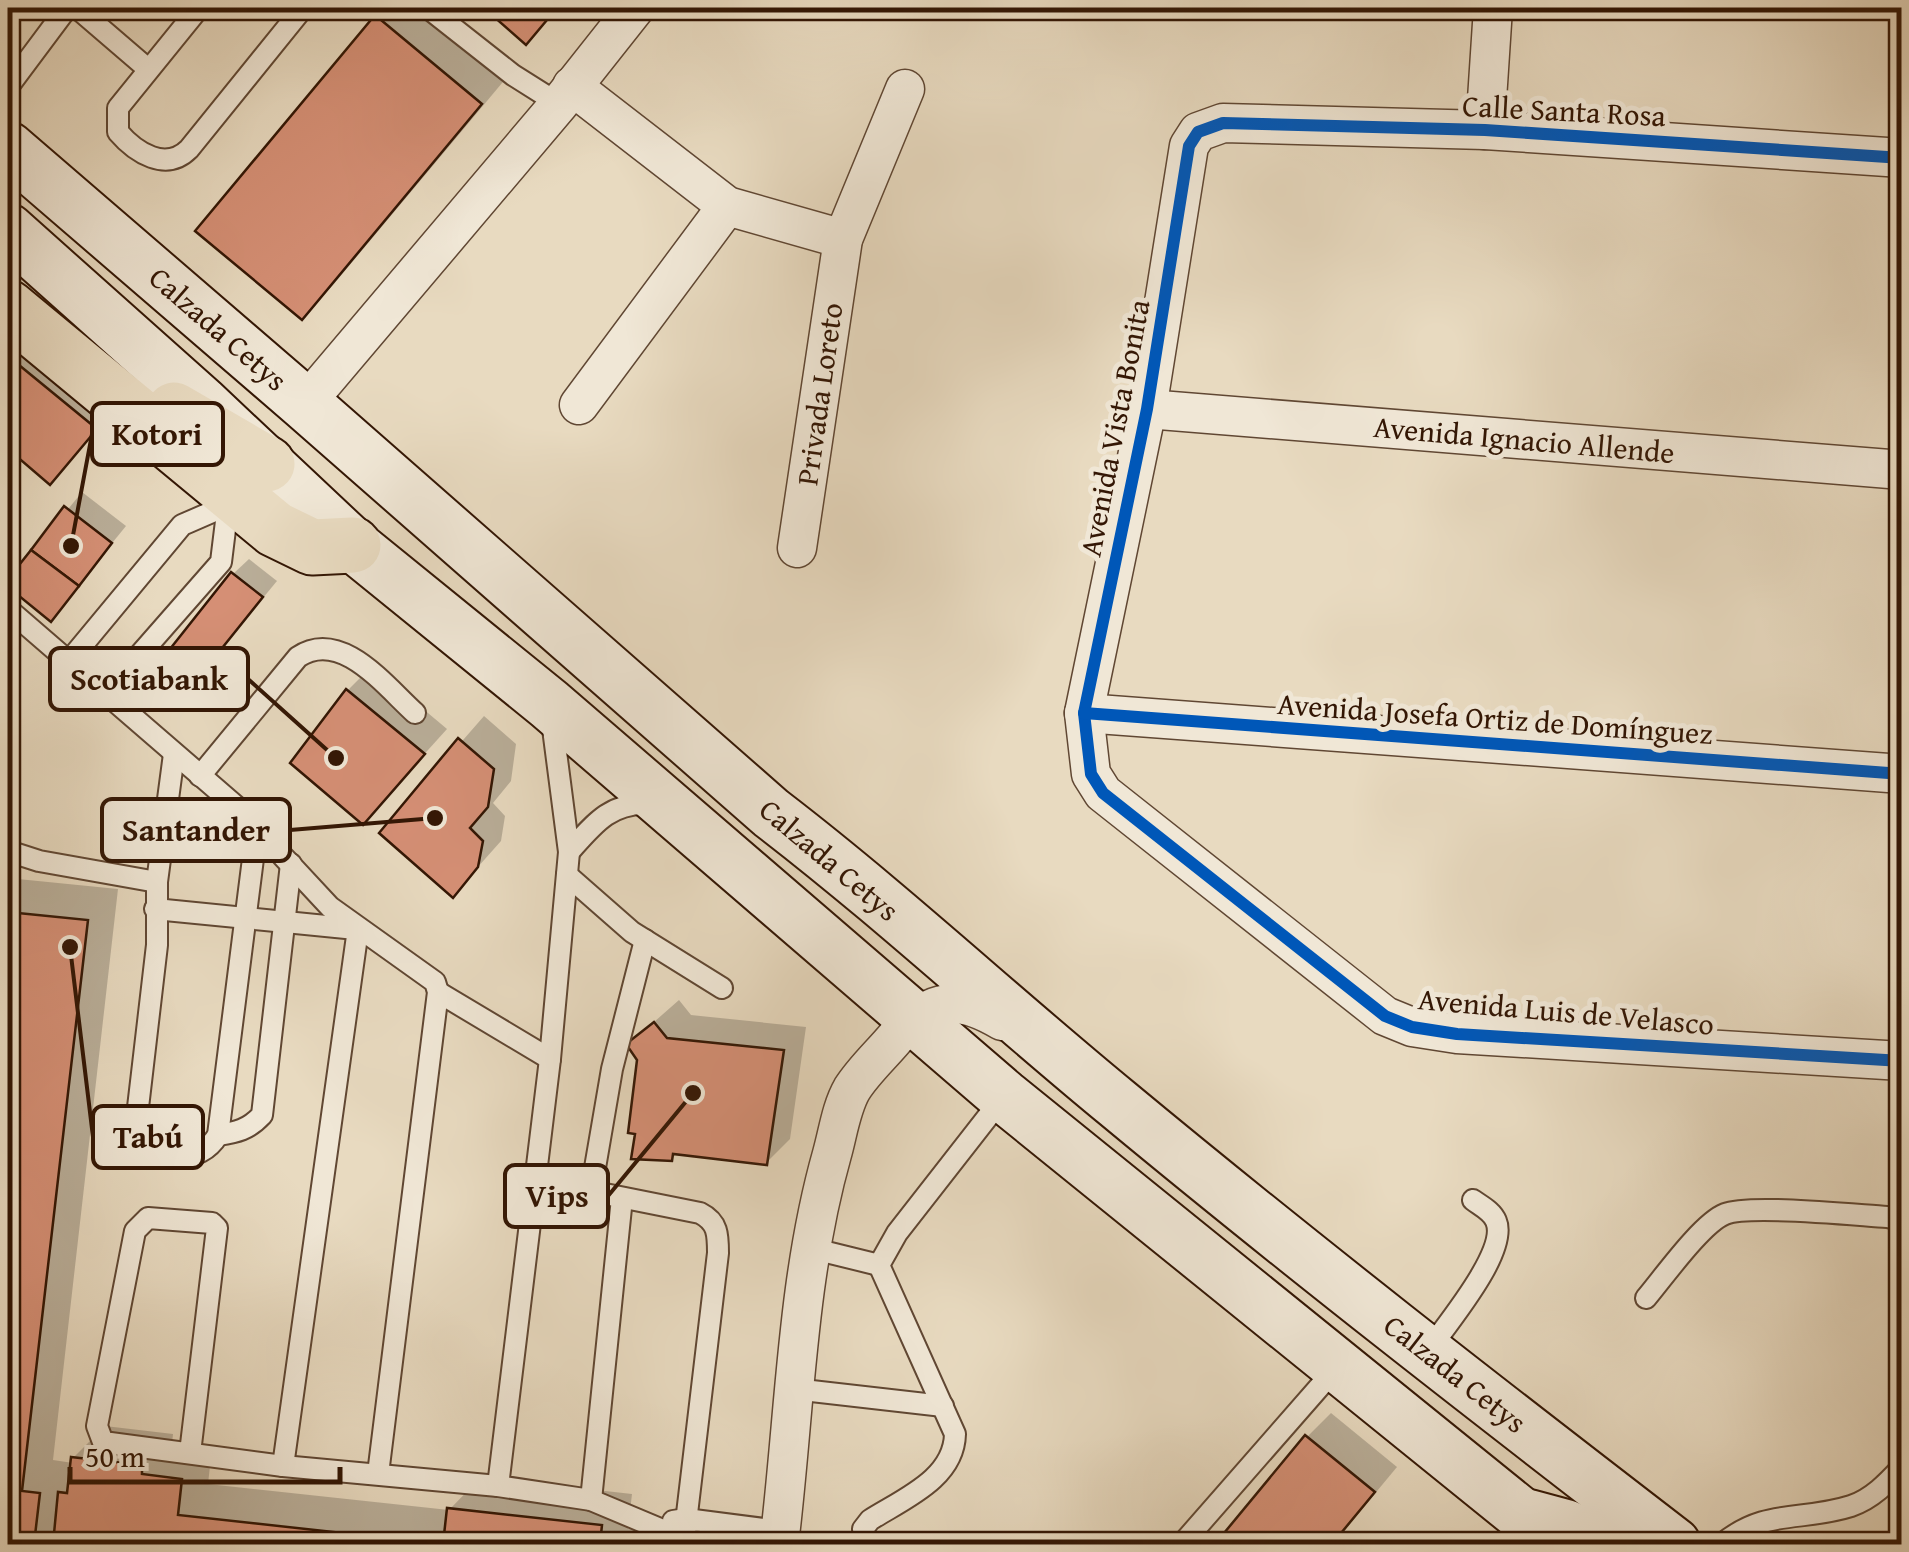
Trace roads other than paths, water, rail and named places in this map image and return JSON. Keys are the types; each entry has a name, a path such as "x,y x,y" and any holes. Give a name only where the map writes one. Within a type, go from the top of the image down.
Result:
{"main road":[{"name":"Calzada Cetys","path":"8,148 771,813 1116,1103 1674,1544"},
{"path":"8,230 247,486"},
{"path":"8,283 120,376 204,429 275,529 312,547 353,545 550,704 1004,1096 1540,1530 1566,1526 1605,1544"},
{"path":"8,308 247,486 306,481 410,544 502,611 720,788 771,813"}],"street":[{"path":"305,404 636,8"},
{"path":"1485,130 1492,8"},
{"name":"Privada Loreto","path":"797,548 843,239 906,89"},
{"path":"566,95 728,206 843,239"},
{"name":"Calle Santa Rosa","path":"1223,123 1485,130 1902,158"},
{"name":"Avenida Vista Bonita","path":"1088,761 1084,713 1147,409 1189,146 1198,132 1223,123"},
{"path":"579,405 728,206"},
{"name":"Avenida Ignacio Allende","path":"1147,409 1902,470"},
{"name":"Avenida Josefa Ortiz de Domínguez","path":"1084,713 1902,774"},
{"name":"Avenida Luis de Velasco","path":"1088,761 1096,785 1116,805 1394,1022 1457,1034 1902,1060"},
{"path":"780,1538 810,1248 846,1102 867,1070 913,1018 936,1005 958,1002 984,1011 1024,1035 1060,1067 1116,1103"}],"lane":[{"path":"8,87 67,8"},
{"path":"77,8 148,69"},
{"path":"198,8 118,108 118,132 144,154 158,160 172,159 188,149 302,8"},
{"path":"428,8 513,74 566,95"},
{"path":"70,660 182,525 247,486"},
{"path":"106,692 220,562 247,486"},
{"path":"8,609 257,827 330,907 435,982 438,992 378,1474"},
{"path":"200,776 298,656 314,648 348,654 415,712"},
{"path":"498,1486 550,1059 569,852 550,704"},
{"path":"174,754 157,882 157,945 137,1116 140,1134 162,1153 186,1157 204,1153 218,1134 257,827"},
{"path":"569,852 592,825 615,808 630,803 664,805"},
{"path":"8,851 40,861 157,882"},
{"path":"218,1134 240,1132 262,1115 292,864"},
{"path":"567,875 645,940 722,988"},
{"path":"155,909 358,929"},
{"path":"284,1466 358,929"},
{"path":"590,1191 612,1069 645,940"},
{"path":"438,992 550,1059"},
{"path":"879,1265 897,1232 1004,1096"},
{"path":"535,1180 700,1213 712,1220 718,1235 684,1529"},
{"path":"591,1500 622,1198"},
{"path":"1427,1352 1490,1260 1498,1240 1498,1223 1473,1200"},
{"path":"1646,1298 1690,1246 1724,1214 1778,1212 1887,1216 1902,1220"},
{"path":"190,1453 217,1228 212,1223 148,1218 135,1230 97,1426 103,1442 284,1466 498,1486 591,1500 652,1524 780,1538"},
{"path":"810,1248 879,1265"},
{"path":"866,1544 864,1529 870,1520 934,1478 955,1450 955,1434 879,1265"},
{"path":"1182,1544 1338,1367"},
{"path":"794,1389 943,1406"},
{"path":"1722,1544 1760,1520 1854,1506 1878,1492 1902,1468"},
{"path":"684,1529 723,1544"}],"place":[{"name":"Kotori","path":"71,546"},
{"name":"Scotiabank","path":"336,758"},
{"name":"Santander","path":"435,818"},
{"name":"Tabú","path":"70,947"},
{"name":"Vips","path":"693,1093"}]}
